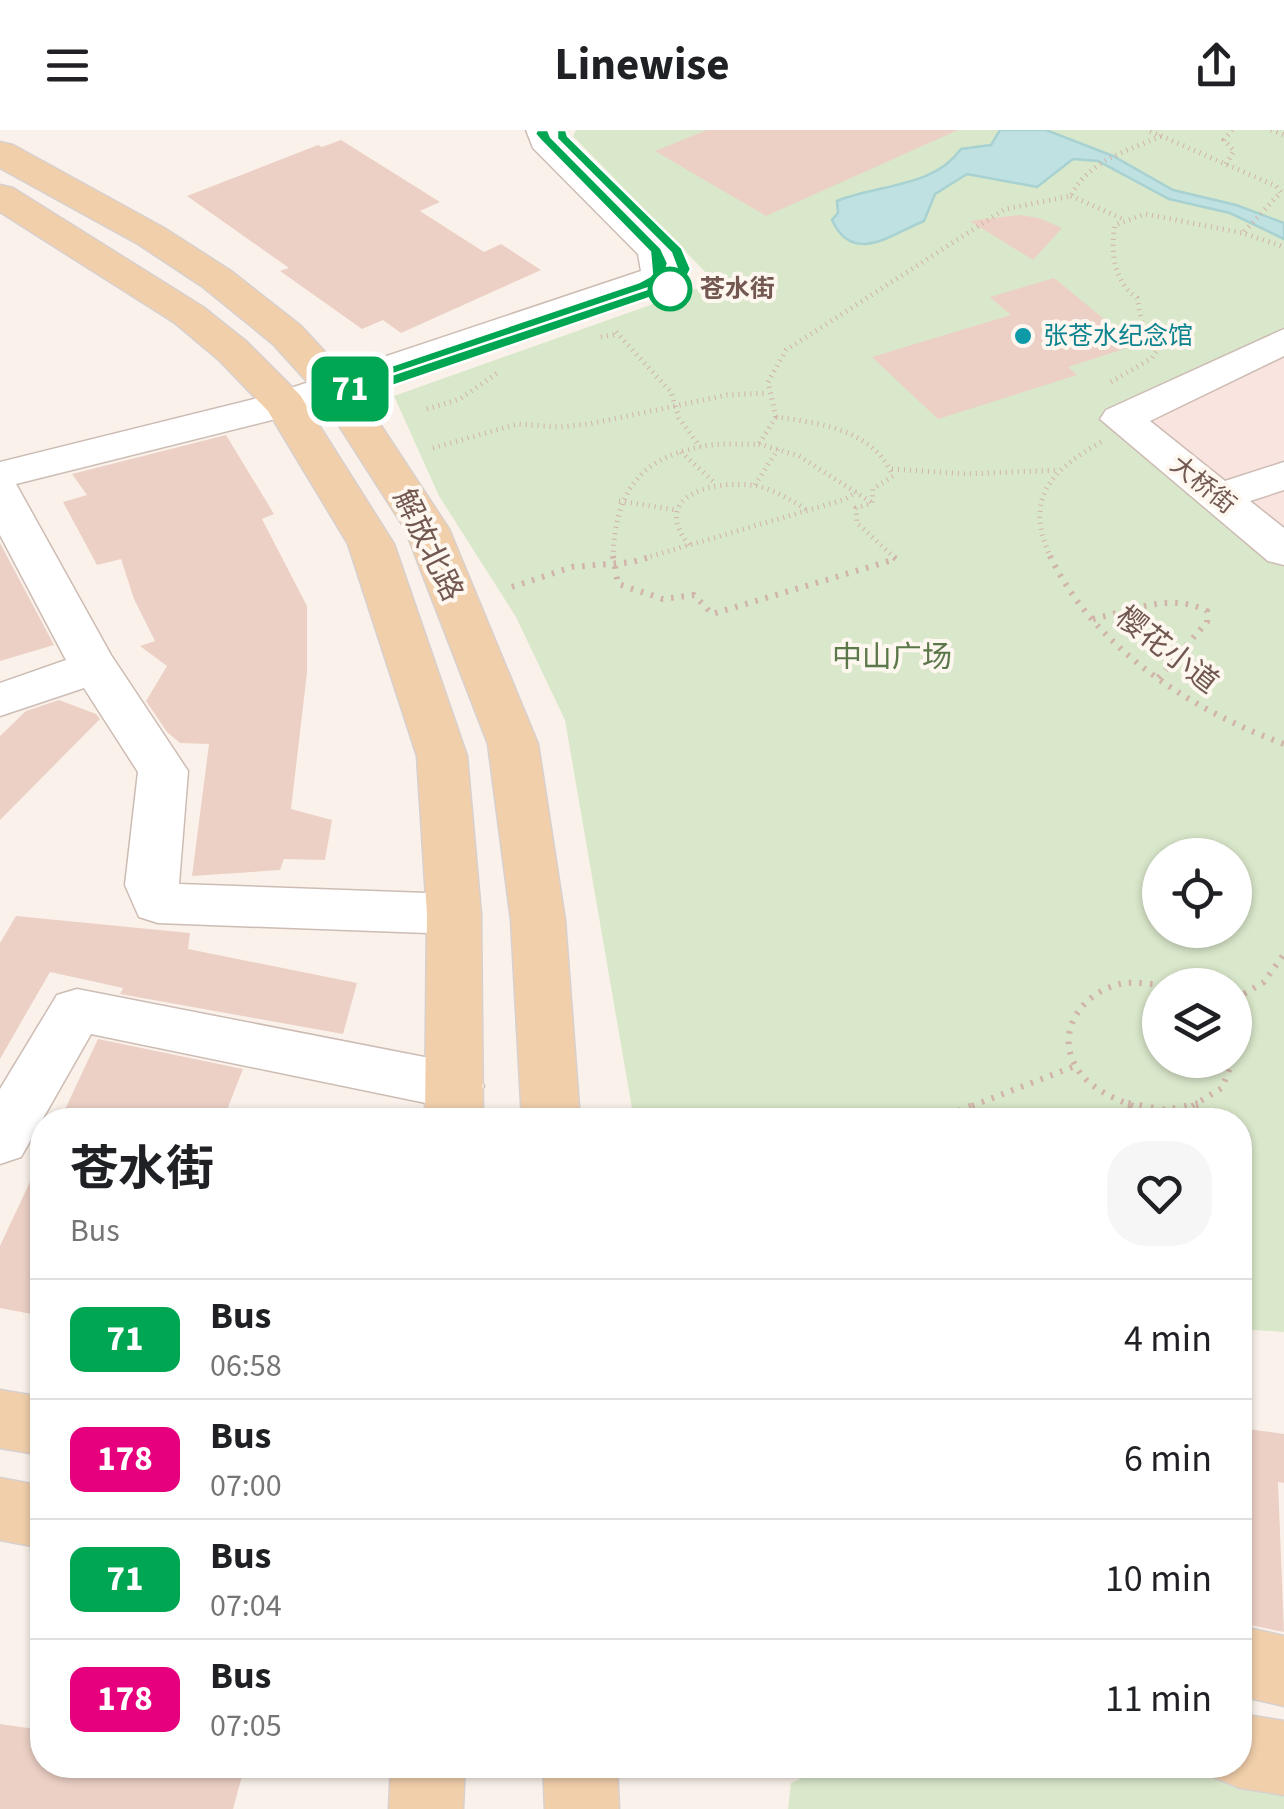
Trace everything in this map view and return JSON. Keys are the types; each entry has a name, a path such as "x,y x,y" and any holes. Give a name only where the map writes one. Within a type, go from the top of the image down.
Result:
{"main road":[{"name":"解放北路","path":"0,152 151,236 217,278 287,335 336,389 427,529 513,744 538,920 550,1108"},
{"name":"解放北路","path":"0,196 189,315 232,351 285,404 371,544 442,756 454,914 454,1103"},
{"path":"0,1419 30,1424"},
{"path":"0,1509 30,1515"},
{"path":"1252,1664 1284,1671"},
{"path":"1252,1752 1284,1758"},
{"path":"426,1809 427,1778"},
{"path":"581,1778 582,1809"}],"street":[{"path":"0,475 336,389 644,285 659,276 661,263 656,250 546,140 544,130"},
{"path":"336,389 367,390 677,284 684,269 677,251 561,136 562,130"},
{"path":"1113,414 1284,341"},
{"name":"大桥街","path":"1113,414 1284,550"},
{"path":"1218,498 1284,476"},
{"path":"0,493 95,667 163,771 152,885 158,903 454,914"},
{"path":"0,700 95,667"},
{"path":"0,1140 16,1081 77,1010 454,1103"}],"path":[{"path":"1147,130 1276,186 1281,192 1259,211 1243,233"},
{"path":"1226,164 1234,151 1224,140 1232,130"},
{"path":"1271,130 1284,135"},
{"path":"1070,196 1075,182 1161,136"},
{"path":"776,416 767,392 770,368 786,350 1005,209 1070,196 1122,219 1145,214 1164,216 1243,233 1284,248"},
{"path":"892,469 966,474 1058,470 1113,414 1158,349 1142,323 1137,298 1124,288 1120,279 1110,234 1122,219"},
{"path":"607,324 671,392 680,418 700,447"},
{"path":"432,448 518,424 574,426 675,404 767,392"},
{"path":"427,409 460,399"},
{"path":"759,444 776,416"},
{"path":"776,416 806,420 874,446 893,476 873,489 872,503"},
{"path":"759,444 778,449 800,456 872,503 856,508 857,523 896,559 712,614 694,595 663,599 618,584 612,572 619,501 650,466 681,452 700,447 759,444"},
{"path":"755,485 778,449"},
{"path":"681,452 717,485"},
{"name":"樱花小道","path":"1058,470 1037,515 1038,533 1051,563 1092,620 1158,678 1216,716 1284,744"},
{"path":"689,546 675,524 676,510 690,495 717,485 755,485 782,494 808,510"},
{"path":"512,587 572,567 632,562 857,492"},
{"path":"619,501 676,510"},
{"path":"1092,620 1176,603 1191,602 1207,611 1207,622 1158,678"},
{"path":"1252,989 1264,982 1284,954"},
{"path":"1138,1108 1099,1092 1075,1066 1066,1042 1073,1010 1086,997 1122,982 1142,983"},
{"path":"968,1108 1075,1066"},
{"path":"1187,1108 1211,1098 1225,1086 1227,1078"}],"shaded area":[{"path":"1284,347 1284,536 1131,420"}],"green space":[{"name":"中山广场","path":"576,130 1284,130 1284,341 1128,420 1284,541 1284,1332 1252,1330 1252,1108 632,1108 565,720 516,617 439,496 394,396 715,282 573,136"},
{"path":"1252,1777 1284,1780 1284,1809 788,1809 791,1783 802,1778"}],"water":[{"path":"1000,130 1046,130 1113,156 1173,190 1236,205 1284,223 1284,239 1230,213 1169,199 1098,161 1073,159 1037,187 967,174 935,194 924,221 874,243 851,241 832,220 838,213 837,201 921,178 949,162 961,149 991,145"}],"building":[{"path":"707,130 958,130 766,216 655,151"},
{"path":"341,140 440,202 420,211 484,252 501,244 541,270 401,333 383,320 362,329 280,271 289,268 187,196 318,145"},
{"path":"1019,215 1062,228 1033,260 970,221"},
{"name":"张苍水纪念馆","path":"1054,278 1136,345 1068,367 1077,375 938,419 872,357 1011,315 990,297"},
{"path":"226,435 274,514 262,519 307,606 307,673 291,809 332,820 325,860 284,859 280,870 192,876 209,744 180,743 167,732 146,701 167,666 140,646 155,641 134,599 121,559 97,565 63,502 87,495 72,474"},
{"path":"0,543 54,645 0,661"},
{"path":"59,700 100,719 0,820 0,736 26,711"},
{"path":"16,916 190,933 188,949 357,983 343,1034 120,994 123,988 50,972 0,1059 0,943"},
{"path":"98,1039 243,1069 228,1108 66,1108"},
{"path":"30,1182 30,1314 0,1308 0,1246"},
{"path":"1252,1430 1284,1434 1284,1483 1278,1482 1284,1632 1252,1625"},
{"path":"0,1724 30,1728 30,1778 241,1778 233,1809 0,1809"}],"bus line":[{"name":"71","path":"544,130 546,140 656,250 661,263 659,276 644,285 336,389 367,390 677,284 684,269 677,251 561,136 562,130"}],"place":[{"name":"苍水街","path":"670,289"},
{"name":"张苍水纪念馆","path":"1023,336"}]}
